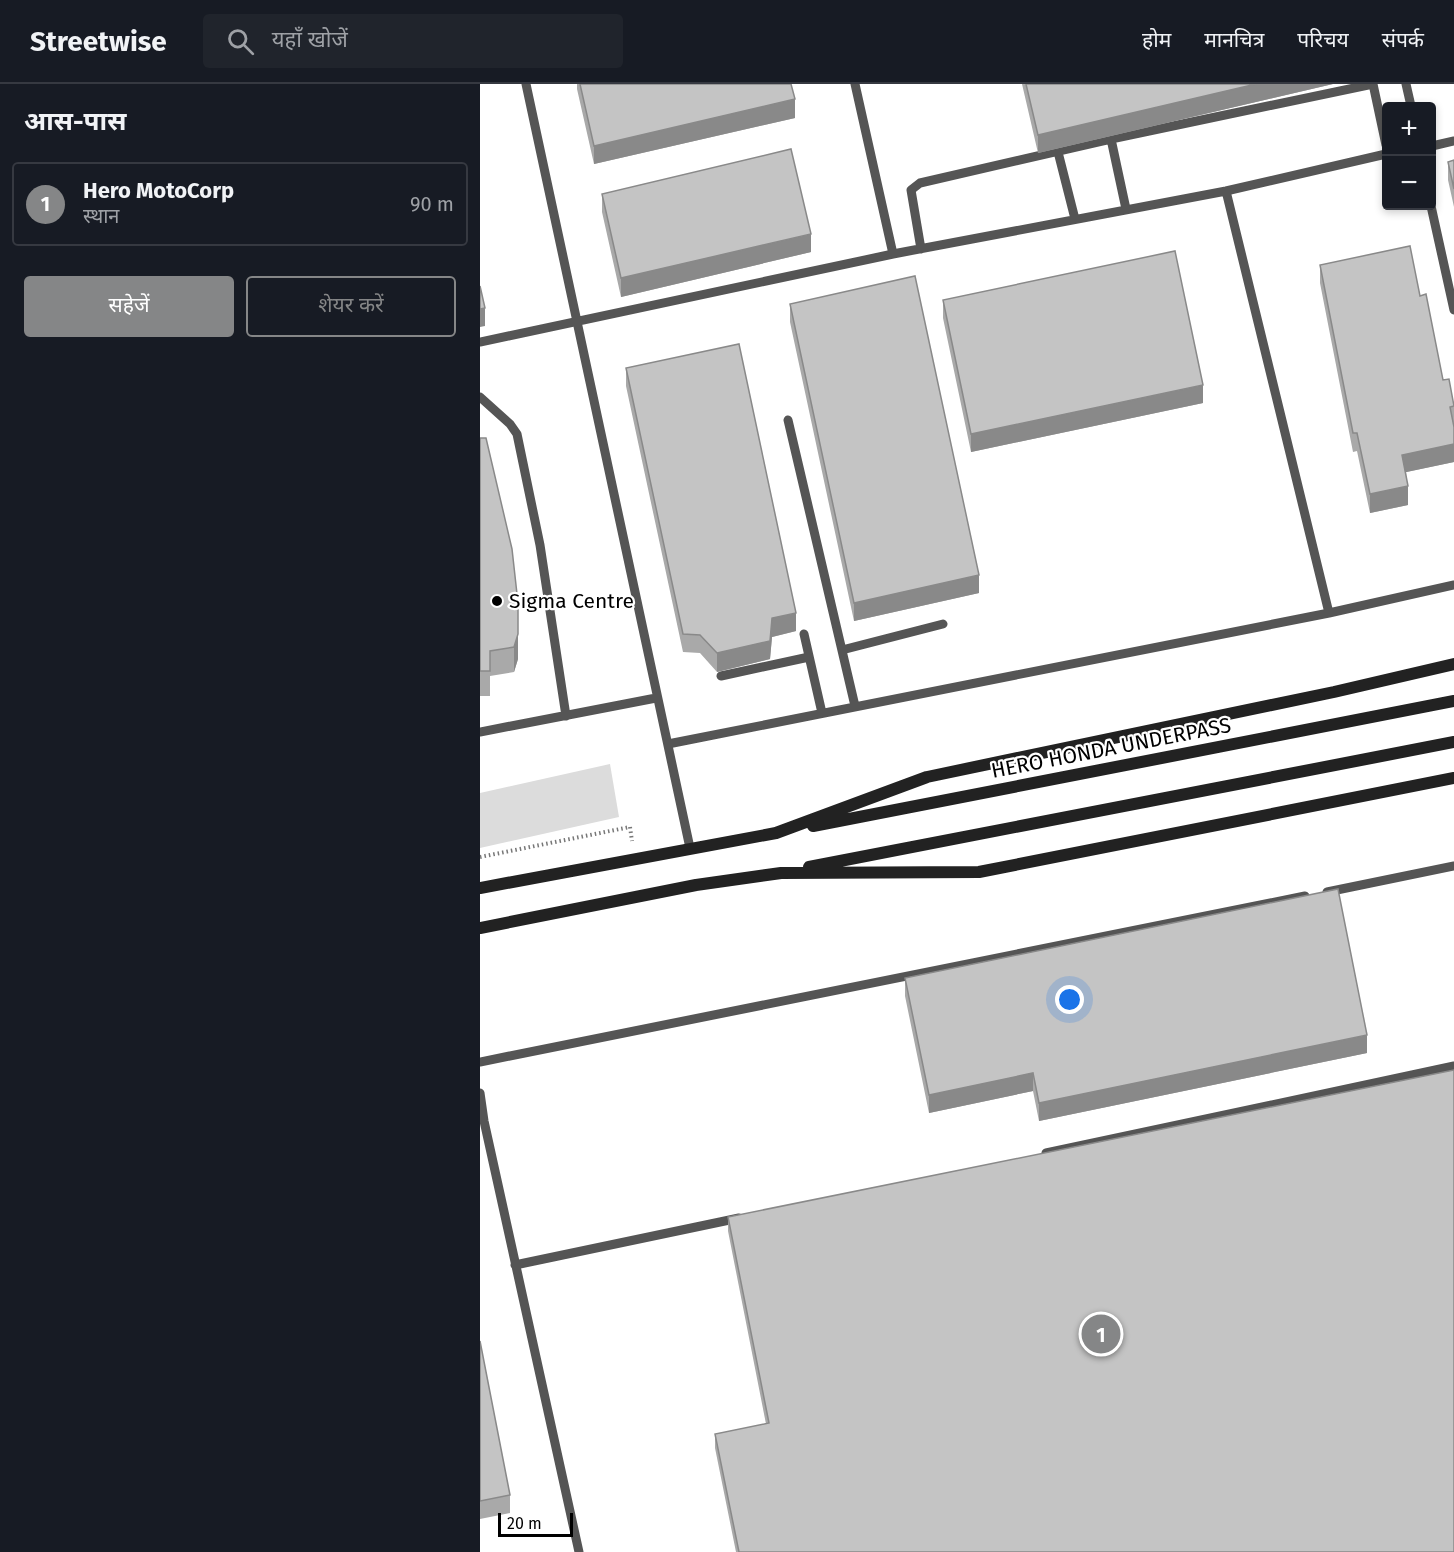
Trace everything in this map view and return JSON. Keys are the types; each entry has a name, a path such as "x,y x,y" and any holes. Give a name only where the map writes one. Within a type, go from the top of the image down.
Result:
{"main road":[{"path":"480,888 776,833 927,777 1334,692 1454,664"},
{"name":"HERO HONDA UNDERPASS","path":"776,833 1454,701"},
{"path":"480,928 696,885 782,873 1454,742"},
{"path":"782,873 979,872 1454,778"}],"lane":[{"path":"526,84 690,848"},
{"path":"855,84 893,255"},
{"path":"921,249 911,195 915,185 1111,139 1373,84 1382,126"},
{"path":"1406,84 1410,102"},
{"path":"1111,139 1126,209"},
{"path":"1436,145 1454,141"},
{"path":"1058,152 1075,219"},
{"path":"480,342 921,249 1226,191 1382,155"},
{"path":"1226,191 1329,613"},
{"path":"1432,210 1454,310"},
{"path":"480,397 510,424 517,434 540,545 566,716"},
{"path":"788,420 855,706"},
{"path":"668,744 1329,613 1454,585"},
{"path":"842,650 943,624"},
{"path":"804,634 822,713"},
{"path":"721,676 809,657"},
{"path":"480,732 656,698"},
{"path":"480,1062 1454,866"},
{"path":"1031,1156 1454,1066"},
{"path":"480,1093 482,1122 579,1552"},
{"path":"515,1265 750,1215"}],"path":[{"path":"480,857 630,827 635,858"}],"shaded area":[{"path":"610,764 619,817 480,848 480,793"}],"building":[{"path":"580,84 791,84 795,99 594,146"},
{"path":"1026,84 1256,84 1038,135"},
{"path":"791,149 811,234 621,278 602,194"},
{"path":"1454,160 1454,189 1448,162"},
{"path":"1410,246 1420,296 1426,294 1443,380 1449,379 1454,406 1450,407 1454,427 1454,444 1402,455 1408,486 1370,494 1357,433 1353,433 1320,265"},
{"path":"1175,251 1203,385 971,434 943,300"},
{"path":"915,276 979,575 854,603 790,304"},
{"path":"480,286 485,308 480,309"},
{"path":"739,344 796,613 772,618 770,641 717,653 700,635 683,634 626,368"},
{"name":"Sigma Centre","path":"480,438 486,438 512,549 518,603 518,634 514,647 490,651 490,671 480,671"},
{"path":"1338,889 1367,1035 1039,1103 1033,1073 929,1095 905,978"},
{"path":"1454,1070 1454,1552 739,1552 715,1434 769,1423 728,1217"},
{"path":"480,1341 510,1495 480,1501"}],"place":[{"name":"Sigma Centre","path":"497,601"},
{"name":"Hero MotoCorp","path":"1101,1334"}]}
